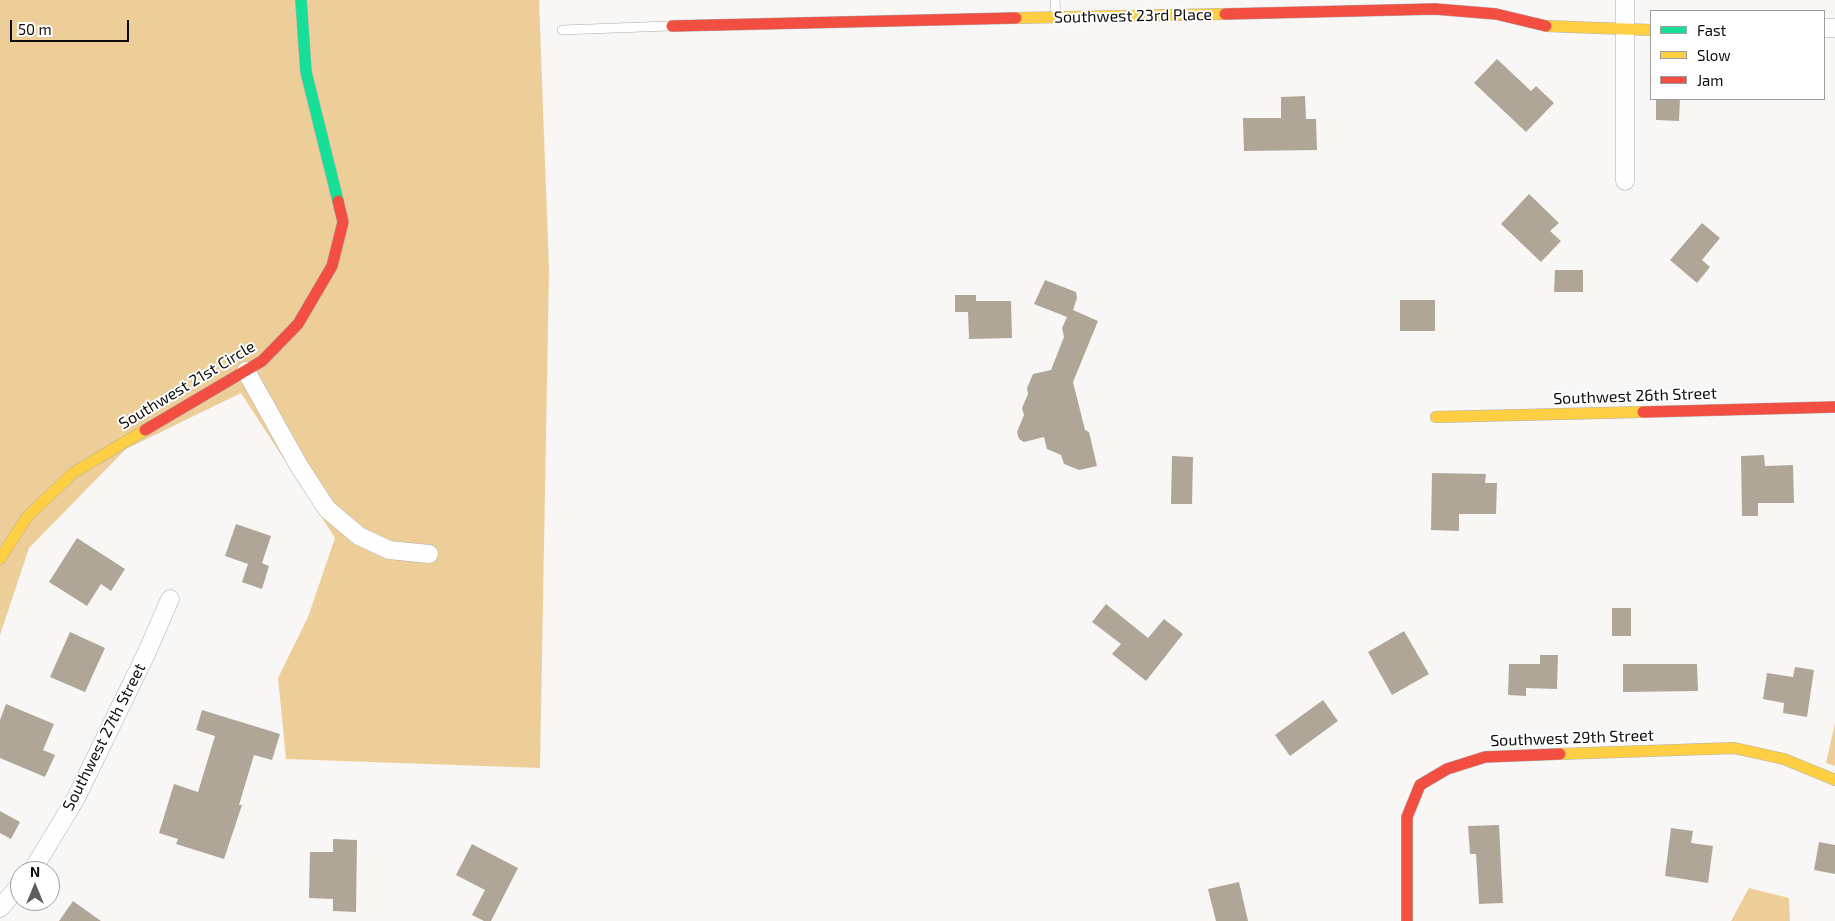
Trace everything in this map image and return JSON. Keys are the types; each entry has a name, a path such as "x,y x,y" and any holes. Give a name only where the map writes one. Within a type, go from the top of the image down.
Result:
{"street":[{"name":"Southwest 21st Circle","path":"0,559 26,517 73,473 262,361 298,324 332,266 343,222 306,72 301,0"},
{"path":"1625,0 1625,181"},
{"name":"Southwest 23rd Place","path":"672,26 1435,9 1496,14 1542,26 1650,30"},
{"path":"246,371 300,466 327,509 359,536 389,550 429,554"},
{"name":"Southwest 26th Street","path":"1436,417 1835,407"},
{"name":"Southwest 27th Street","path":"38,861 76,798 147,652 170,599"},
{"name":"Southwest 29th Street","path":"1407,921 1407,817 1420,785 1446,769 1485,757 1734,748 1784,759 1835,780"},
{"path":"0,908 10,896"}],"lane":[{"path":"1055,0 1056,18"},
{"path":"562,30 672,26"}],"shaded area":[{"path":"0,0 539,0 549,270 540,768 286,759 278,678 308,617 335,538 241,393 126,449 29,548 0,635"},
{"path":"1835,723 1835,766 1826,763"},
{"path":"1749,888 1789,898 1790,921 1731,921"}],"building":[{"path":"1497,59 1531,91 1536,86 1554,103 1526,132 1474,83"},
{"path":"1305,96 1306,119 1316,119 1317,150 1244,151 1243,118 1281,118 1281,97"},
{"path":"1656,100 1680,100 1679,121 1656,120"},
{"path":"1529,194 1559,223 1550,231 1561,241 1541,262 1501,224"},
{"path":"1702,223 1720,238 1702,260 1710,267 1697,283 1670,260"},
{"path":"1555,270 1583,270 1583,292 1554,292"},
{"path":"1045,280 1076,292 1077,298 1073,310 1098,321 1073,382 1085,430 1089,432 1097,466 1079,470 1064,464 1061,455 1047,449 1044,437 1024,442 1019,439 1017,432 1024,415 1022,408 1033,374 1051,370 1064,337 1062,328 1067,317 1034,304"},
{"path":"955,295 976,295 976,301 1011,301 1012,338 969,339 968,312 955,312"},
{"path":"1400,300 1435,300 1435,331 1400,331"},
{"path":"1764,455 1765,466 1793,465 1794,503 1758,503 1758,516 1742,516 1741,456"},
{"path":"1172,456 1193,457 1192,504 1171,504"},
{"path":"1432,473 1486,474 1485,483 1497,483 1496,514 1459,514 1459,531 1431,530"},
{"path":"236,524 271,536 262,563 269,566 262,589 242,582 248,564 225,556"},
{"path":"77,538 125,569 111,591 101,584 87,606 49,582"},
{"path":"1106,604 1148,638 1164,619 1183,634 1146,681 1112,654 1121,644 1092,622"},
{"path":"1612,608 1631,608 1631,636 1612,636"},
{"path":"1404,631 1429,674 1392,695 1368,652"},
{"path":"70,632 105,648 85,692 50,677"},
{"path":"1540,655 1558,655 1557,689 1526,688 1526,696 1508,695 1509,664 1540,664"},
{"path":"1623,664 1697,664 1698,691 1623,692"},
{"path":"1795,667 1814,670 1807,717 1783,713 1784,703 1763,699 1767,673 1793,677"},
{"path":"1323,700 1338,721 1290,756 1275,735"},
{"path":"6,704 54,724 43,750 55,755 45,777 0,758 0,720"},
{"path":"202,710 280,734 272,760 254,755 239,805 242,805 224,859 176,844 178,839 159,833 174,784 198,792 215,736 196,730"},
{"path":"0,811 20,822 11,839 0,833"},
{"path":"1499,825 1503,903 1479,904 1476,854 1470,854 1468,826"},
{"path":"1671,828 1693,831 1691,843 1713,846 1708,883 1665,876"},
{"path":"333,839 357,840 356,912 333,911 333,899 309,898 310,852 333,852"},
{"path":"1819,842 1835,845 1835,874 1814,870"},
{"path":"472,844 518,868 491,921 484,921 472,915 485,890 456,875"},
{"path":"1239,882 1248,921 1216,921 1208,889"},
{"path":"73,901 101,921 59,921"}],"traffic: fast":[{"path":"301,0 306,72 338,201"}],"traffic: slow":[{"path":"1016,18 1225,14"},
{"path":"1546,26 1650,30"},
{"path":"1436,417 1643,412"},
{"path":"0,559 27,517 73,473 145,430"},
{"path":"1560,754 1734,748 1784,759 1835,780"}],"traffic: jam":[{"path":"1225,14 1435,9 1496,14 1546,26"},
{"path":"672,26 1016,18"},
{"path":"145,430 262,361 298,324 332,266 343,222 338,201"},
{"path":"1643,412 1835,407"},
{"path":"1407,921 1407,817 1420,785 1447,769 1485,757 1560,754"}]}
